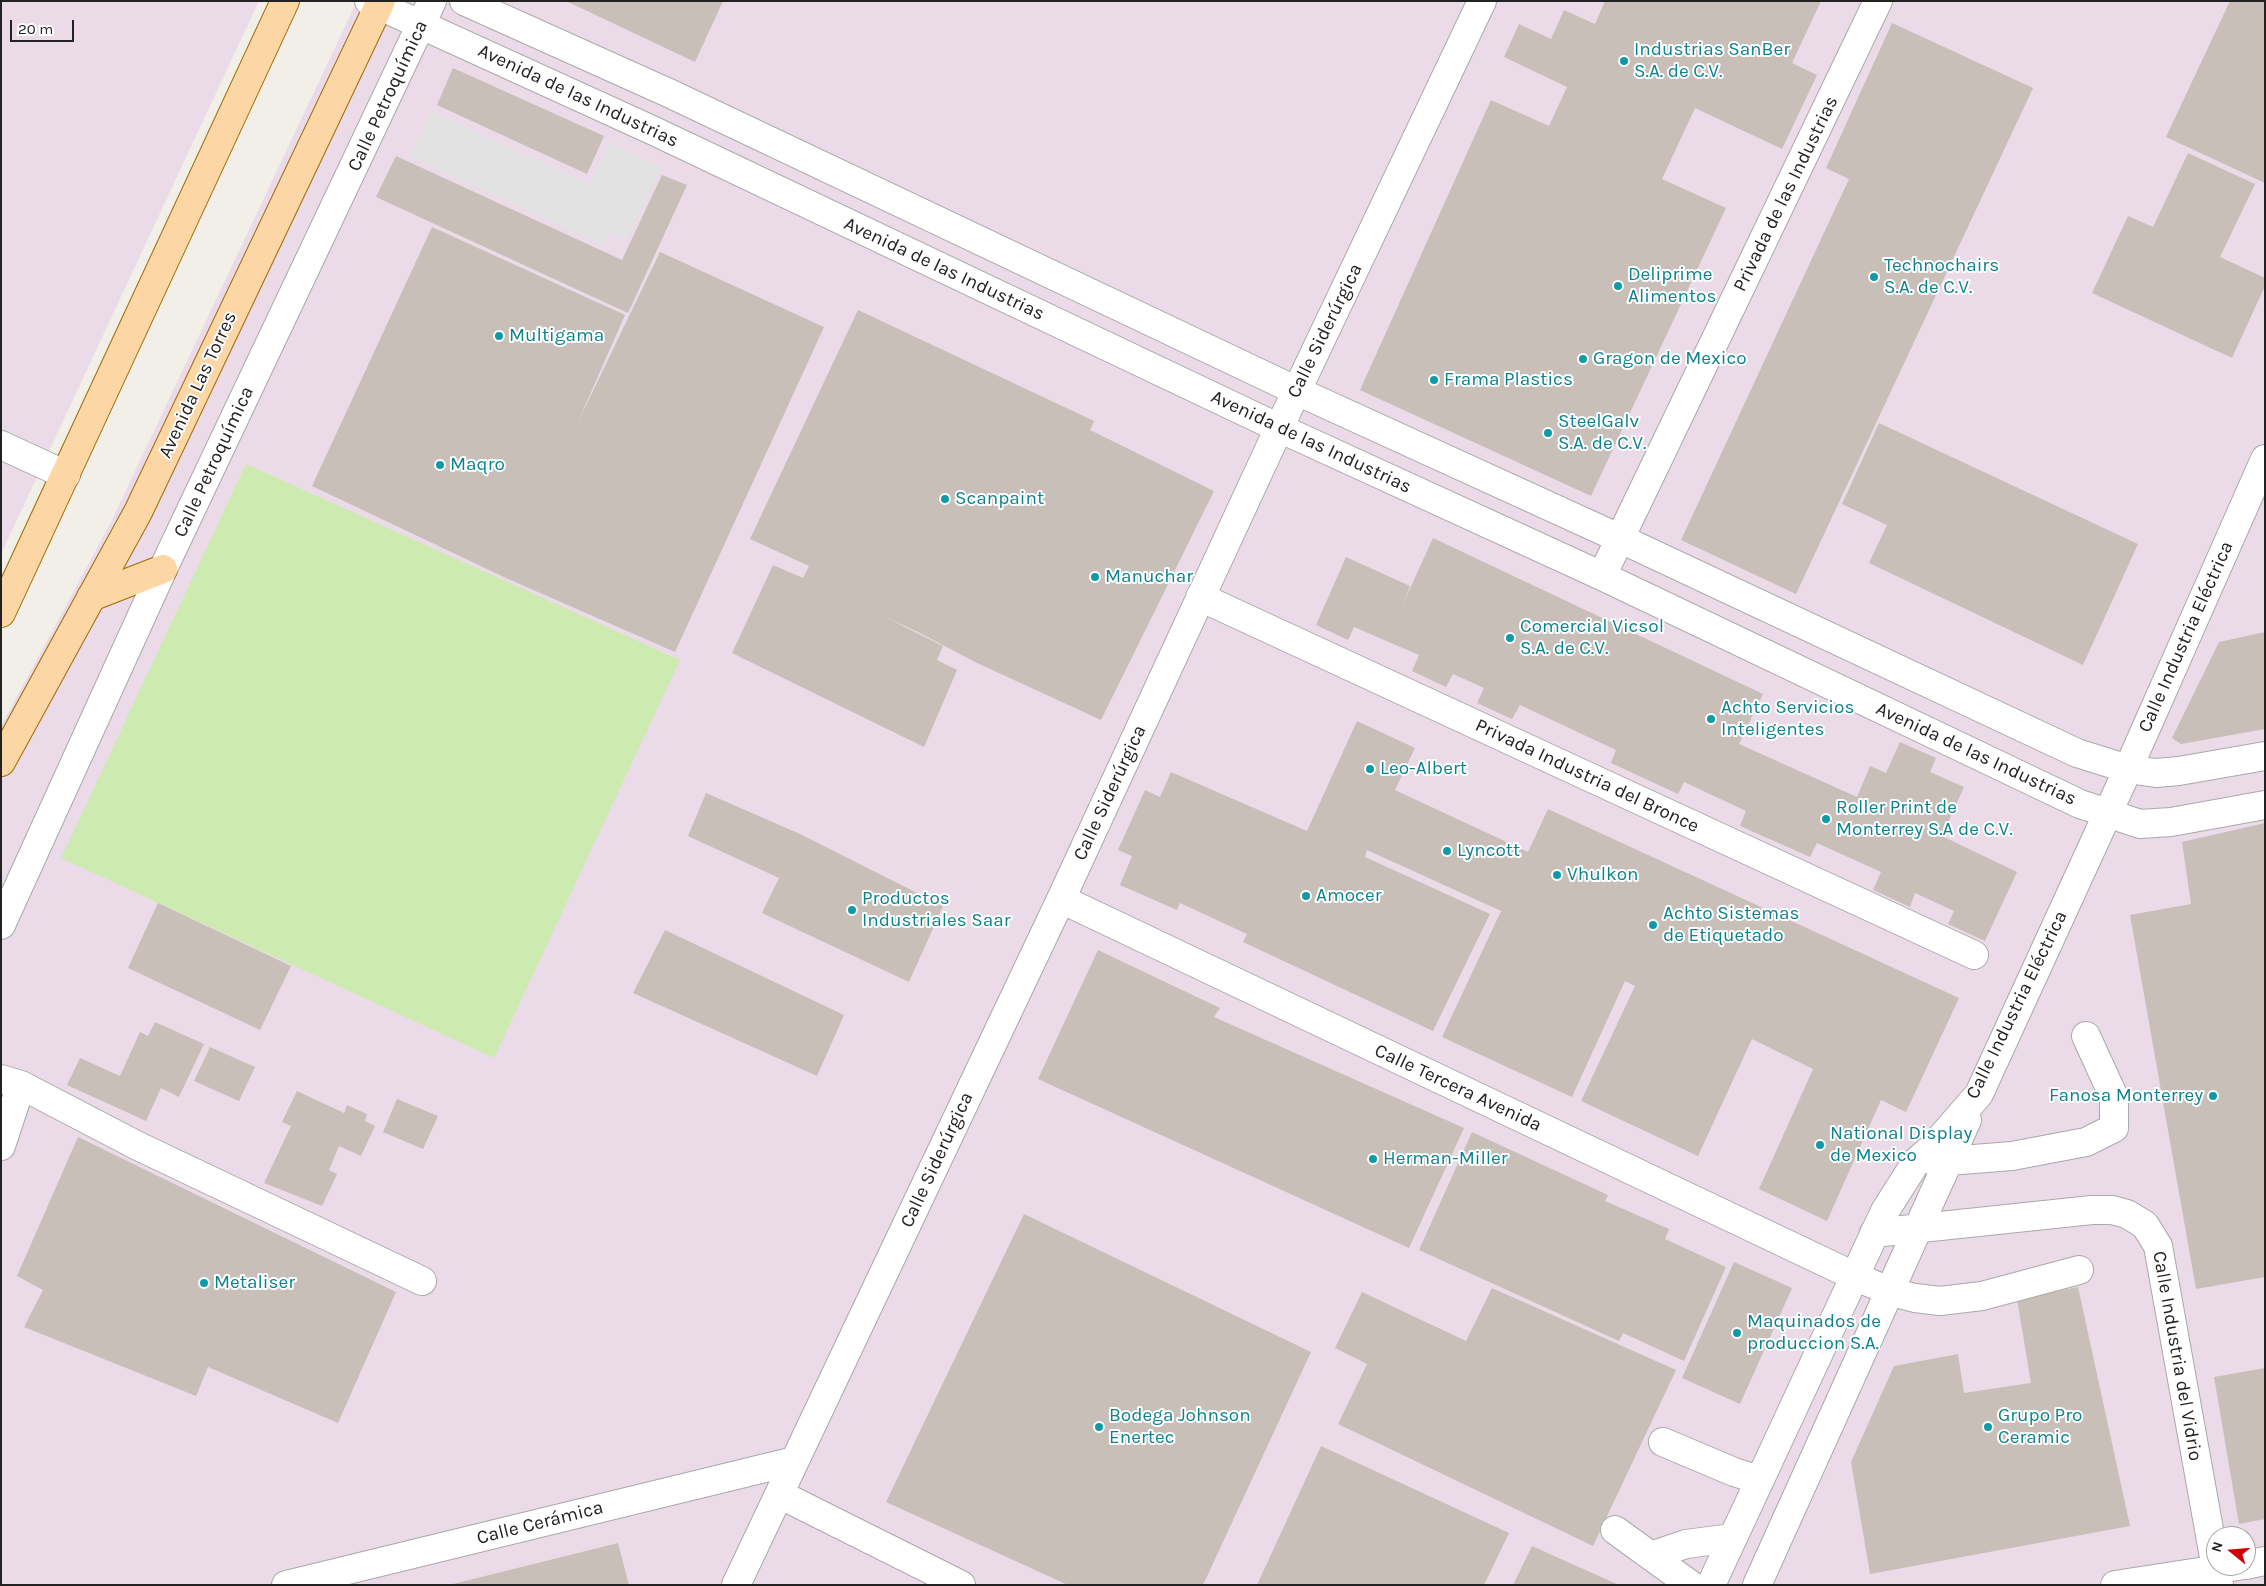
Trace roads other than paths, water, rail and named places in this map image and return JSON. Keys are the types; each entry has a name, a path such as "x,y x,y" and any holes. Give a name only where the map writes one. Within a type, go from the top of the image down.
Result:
{"main road":[{"path":"1,613 285,1"},
{"name":"Avenida Las Torres","path":"1,762 138,512 376,3"},
{"path":"91,597 163,569"}],"street":[{"name":"Avenida de las Industrias","path":"464,1 671,94 1297,391 1621,539 2077,753 2128,769 2156,773 2179,771 2265,756"},
{"name":"Calle Siderúrgica","path":"736,1585 1061,899 1279,428 1482,1"},
{"name":"Privada de las Industrias","path":"1602,576 1878,1"},
{"name":"Avenida de las Industrias","path":"376,3 427,13 654,131 1279,428 1602,576 2073,800 2107,814 2140,824 2171,822 2265,805"},
{"name":"Calle Petroquímica","path":"1,925 163,569 427,13"},
{"path":"654,131 671,94"},
{"path":"1,445 66,475"},
{"name":"Calle Industria Eléctrica","path":"1711,1585 1874,1233 1898,1189 1916,1162 1933,1147 1979,1094 2128,769 2265,459"},
{"name":"Privada Industria del Bronce","path":"1200,597 1974,955"},
{"name":"Calle Tercera Avenida","path":"1061,899 1891,1292 1914,1298 1940,1301 1982,1296 2079,1270"},
{"path":"1916,1162 1949,1162 2012,1156 2086,1142 2114,1128 2114,1097 2086,1036"},
{"path":"1,1146 11,1082 138,1146 422,1281"},
{"path":"1757,1585 1979,1094"},
{"name":"Calle Industria del Vidrio","path":"1874,1233 2092,1210 2112,1210 2127,1214 2145,1225 2158,1246 2215,1526"},
{"path":"1663,1442 1734,1472 1759,1480"},
{"name":"Calle Cerámica","path":"286,1585 794,1460"},
{"path":"779,1494 961,1585"},
{"path":"1615,1530 1691,1585"},
{"path":"1651,1556 1686,1544 1732,1538"},
{"path":"2115,1585 2206,1576"}],"place":[{"name":"Industrias SanBer S.A. de C.V.","path":"1624,61"},
{"name":"Technochairs S.A. de C.V.","path":"1874,277"},
{"name":"Deliprime Alimentos","path":"1618,286"},
{"name":"Multigama","path":"499,336"},
{"name":"Gragon de Mexico","path":"1583,359"},
{"name":"Frama Plastics","path":"1434,380"},
{"name":"SteelGalv S.A. de C.V.","path":"1548,433"},
{"name":"Maqro","path":"440,465"},
{"name":"Scanpaint","path":"945,499"},
{"name":"Manuchar","path":"1095,577"},
{"name":"Comercial Vicsol S.A. de C.V.","path":"1510,638"},
{"name":"Achto Servicios Inteligentes","path":"1711,719"},
{"name":"Leo-Albert","path":"1370,769"},
{"name":"Roller Print de Monterrey S.A de C.V.","path":"1826,819"},
{"name":"Lyncott","path":"1447,851"},
{"name":"Vhulkon","path":"1557,875"},
{"name":"Amocer","path":"1306,896"},
{"name":"Productos Industriales Saar","path":"852,910"},
{"name":"Achto Sistemas de Etiquetado","path":"1653,925"},
{"name":"Fanosa Monterrey","path":"2213,1096"},
{"name":"National Display de Mexico","path":"1820,1145"},
{"name":"Herman-Miller","path":"1373,1159"},
{"name":"Metaliser","path":"204,1283"},
{"name":"Maquinados de produccion S.A.","path":"1737,1333"},
{"name":"Bodega Johnson Enertec","path":"1099,1427"},
{"name":"Grupo Pro Ceramic","path":"1988,1427"}]}
